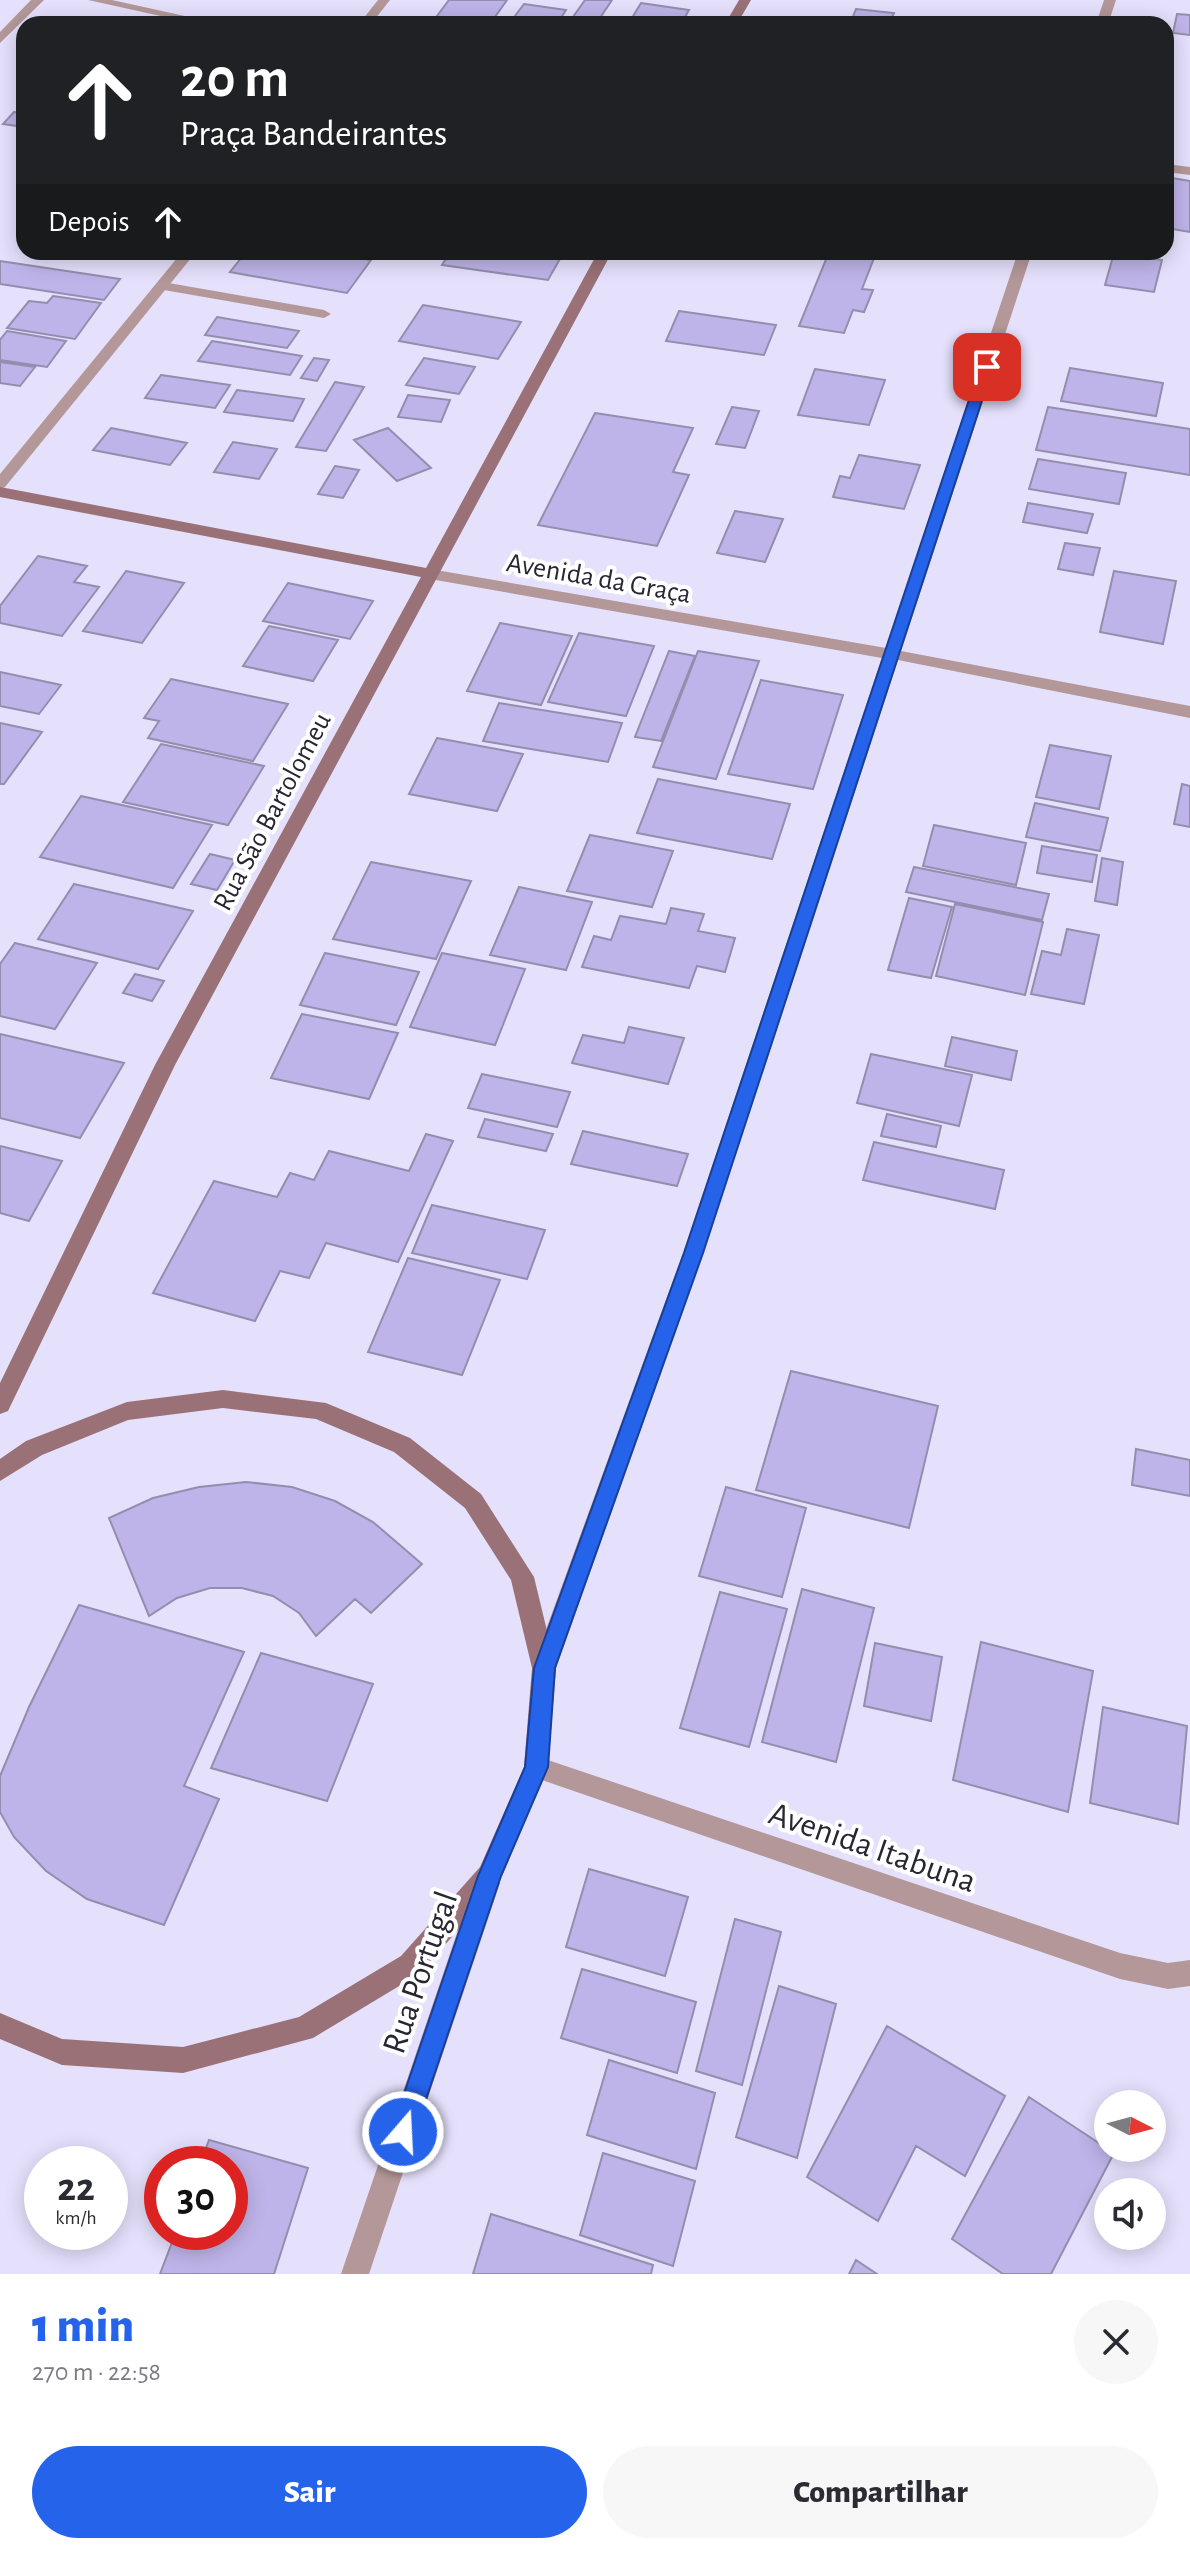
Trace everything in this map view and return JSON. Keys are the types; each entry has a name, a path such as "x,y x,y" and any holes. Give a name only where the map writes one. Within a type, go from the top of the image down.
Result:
{"street":[{"path":"22,16 38,0"},
{"path":"94,0 175,16"},
{"path":"371,16 384,0"},
{"path":"0,39 16,23"},
{"path":"0,484 183,260"},
{"name":"Rua São Bartolomeu","path":"0,1405 165,1065 601,260"},
{"path":"0,2026 62,2052 183,2060 304,2029 410,1965 489,1876 536,1767 544,1668 693,1253 1022,260"},
{"path":"163,286 324,314"},
{"name":"Avenida da Graça","path":"0,492 430,574 892,654 1190,712"},
{"path":"0,1471 34,1448 127,1411 223,1399 318,1410 402,1445 473,1501 522,1577 544,1668"},
{"name":"Avenida Itabuna","path":"536,1767 1120,1966 1168,1976 1190,1973"},
{"name":"Rua Portugal","path":"355,2274 489,1876"}],"building":[{"path":"449,0 507,0 496,16 437,16"},
{"path":"585,0 612,0 601,16 574,16"},
{"path":"641,3 689,10 686,16 633,16"},
{"path":"524,4 566,10 562,16 515,16"},
{"path":"856,9 894,13 893,16 853,16"},
{"path":"1177,14 1190,15 1190,35 1174,33"},
{"path":"14,112 16,112 16,126 3,124"},
{"path":"1174,178 1190,181 1190,232 1174,229"},
{"path":"240,260 371,260 347,293 230,272"},
{"path":"445,260 559,260 548,280 442,265"},
{"path":"826,260 873,260 862,289 873,290 864,312 853,310 844,333 799,326"},
{"path":"1112,260 1162,260 1154,292 1105,285"},
{"path":"0,261 120,279 104,300 0,284"},
{"path":"53,296 101,303 75,339 7,328 29,301 47,303"},
{"path":"423,305 521,322 498,359 399,341"},
{"path":"679,311 776,325 764,355 666,341"},
{"path":"217,317 299,331 287,348 205,335"},
{"path":"7,331 66,341 47,367 0,360 0,340"},
{"path":"212,341 302,356 290,375 198,361"},
{"path":"314,358 329,360 317,381 301,378"},
{"path":"424,358 475,367 459,394 406,385"},
{"path":"0,362 35,367 20,386 0,383"},
{"path":"1070,368 1163,383 1156,416 1061,401"},
{"path":"815,369 885,380 869,425 798,415"},
{"path":"161,375 230,385 215,408 145,398"},
{"path":"335,382 364,387 326,451 296,447"},
{"path":"237,390 304,399 293,421 224,412"},
{"path":"408,395 450,400 441,422 398,417"},
{"path":"732,407 759,411 745,448 716,444"},
{"path":"1048,407 1190,429 1190,475 1036,450"},
{"path":"595,413 693,428 673,472 689,475 657,546 538,525"},
{"path":"111,428 187,443 170,465 93,450"},
{"path":"388,428 431,468 397,481 354,440"},
{"path":"233,442 277,449 259,479 214,472"},
{"path":"859,455 920,465 904,509 833,497 840,476 850,478"},
{"path":"1038,459 1126,473 1119,504 1029,489"},
{"path":"335,466 359,470 343,498 318,494"},
{"path":"1028,503 1093,514 1087,533 1023,522"},
{"path":"735,511 783,519 765,562 717,553"},
{"path":"1065,543 1100,548 1093,575 1058,569"},
{"path":"38,556 87,566 74,582 99,587 62,636 0,623 0,606"},
{"path":"126,571 184,583 142,643 83,631"},
{"path":"1114,571 1176,581 1163,644 1100,632"},
{"path":"288,583 373,601 350,639 263,621"},
{"path":"500,623 572,636 541,705 467,691"},
{"path":"269,626 338,640 313,681 243,666"},
{"path":"579,633 654,646 626,716 548,702"},
{"path":"669,651 695,656 661,741 635,737"},
{"path":"698,651 759,661 716,779 653,767"},
{"path":"0,672 61,685 39,714 0,706"},
{"path":"171,679 288,704 253,761 148,738 159,721 144,718"},
{"path":"761,680 843,695 813,789 728,774"},
{"path":"499,703 622,723 608,762 483,741"},
{"path":"0,723 42,732 4,784 0,784"},
{"path":"437,738 523,754 497,811 409,794"},
{"path":"161,744 264,766 228,825 123,802"},
{"path":"1050,745 1111,756 1099,809 1036,797"},
{"path":"658,779 790,804 772,859 637,833"},
{"path":"1182,784 1190,786 1190,827 1174,824"},
{"path":"81,796 212,825 173,888 40,857"},
{"path":"1035,803 1108,818 1100,851 1026,837"},
{"path":"934,825 1026,843 1016,885 923,866"},
{"path":"590,835 673,851 652,907 567,891"},
{"path":"1042,846 1097,855 1092,882 1037,873"},
{"path":"210,854 235,860 217,890 191,884"},
{"path":"1102,858 1123,862 1117,905 1095,901"},
{"path":"371,862 471,881 436,959 333,939"},
{"path":"914,867 1049,894 1042,920 906,892"},
{"path":"74,884 193,911 158,969 38,939"},
{"path":"519,887 592,902 566,970 490,955"},
{"path":"909,898 952,907 931,978 888,970"},
{"path":"955,904 1043,922 1025,995 936,976"},
{"path":"671,908 704,914 698,931 735,938 725,972 697,966 689,988 582,967 594,936 611,940 620,916 666,924"},
{"path":"1067,929 1099,935 1084,1004 1031,994 1042,951 1061,955"},
{"path":"15,943 97,963 55,1029 0,1016 0,964"},
{"path":"325,953 419,972 396,1025 300,1005"},
{"path":"442,953 525,969 495,1045 410,1027"},
{"path":"135,974 164,981 152,1001 123,993"},
{"path":"302,1014 398,1033 369,1099 271,1078"},
{"path":"629,1027 684,1038 668,1084 572,1063 583,1035 624,1043"},
{"path":"0,1034 124,1063 80,1138 0,1118"},
{"path":"952,1037 1017,1051 1011,1080 945,1066"},
{"path":"871,1054 972,1075 959,1126 857,1103"},
{"path":"482,1074 570,1092 557,1127 468,1108"},
{"path":"887,1114 941,1126 936,1147 881,1136"},
{"path":"485,1119 553,1134 546,1151 478,1137"},
{"path":"583,1131 688,1154 677,1186 571,1164"},
{"path":"426,1134 453,1141 398,1262 326,1243 309,1278 280,1271 255,1321 153,1293 214,1181 277,1197 290,1173 314,1180 329,1151 409,1171"},
{"path":"874,1142 1004,1170 995,1209 863,1180"},
{"path":"0,1146 62,1161 29,1221 0,1213"},
{"path":"432,1205 545,1230 527,1279 412,1253"},
{"path":"408,1258 500,1280 462,1375 368,1352"},
{"path":"791,1371 938,1406 909,1528 756,1490"},
{"path":"1136,1449 1190,1460 1190,1496 1132,1485"},
{"path":"246,1482 292,1487 335,1501 373,1522 422,1564 371,1613 355,1599 316,1636 299,1613 273,1596 242,1588 210,1588 177,1598 149,1616 109,1518 153,1498 199,1487"},
{"path":"726,1487 806,1508 782,1597 699,1576"},
{"path":"802,1589 874,1608 836,1762 762,1742"},
{"path":"720,1592 787,1609 749,1747 680,1728"},
{"path":"79,1605 244,1652 184,1786 219,1799 164,1925 87,1899 46,1871 14,1837 0,1812 0,1776 29,1707"},
{"path":"981,1642 1093,1671 1068,1812 953,1780"},
{"path":"875,1643 942,1657 931,1721 864,1706"},
{"path":"261,1653 373,1684 327,1801 211,1768"},
{"path":"1103,1707 1187,1726 1178,1824 1090,1803"},
{"path":"589,1869 688,1897 665,1976 566,1947"},
{"path":"735,1919 781,1932 742,2085 696,2071"},
{"path":"582,1969 696,2002 677,2073 561,2038"},
{"path":"779,1986 836,2004 797,2158 736,2137"},
{"path":"887,2026 1005,2096 965,2176 916,2146 878,2221 807,2177"},
{"path":"609,2060 715,2093 696,2169 587,2135"},
{"path":"1029,2097 1094,2140 1094,2162 1109,2162 1101,2178 1094,2178 1094,2191 1051,2274 1003,2274 952,2239"},
{"path":"209,2140 230,2146 207,2146"},
{"path":"248,2151 308,2168 274,2274 160,2274 169,2250 248,2250"},
{"path":"603,2153 695,2181 673,2266 580,2235"},
{"path":"491,2214 653,2265 651,2274 473,2274"},
{"path":"856,2260 877,2274 849,2274"}],"route":[{"path":"403,2132 489,1876 536,1767 544,1668 693,1253 987,367"}]}
